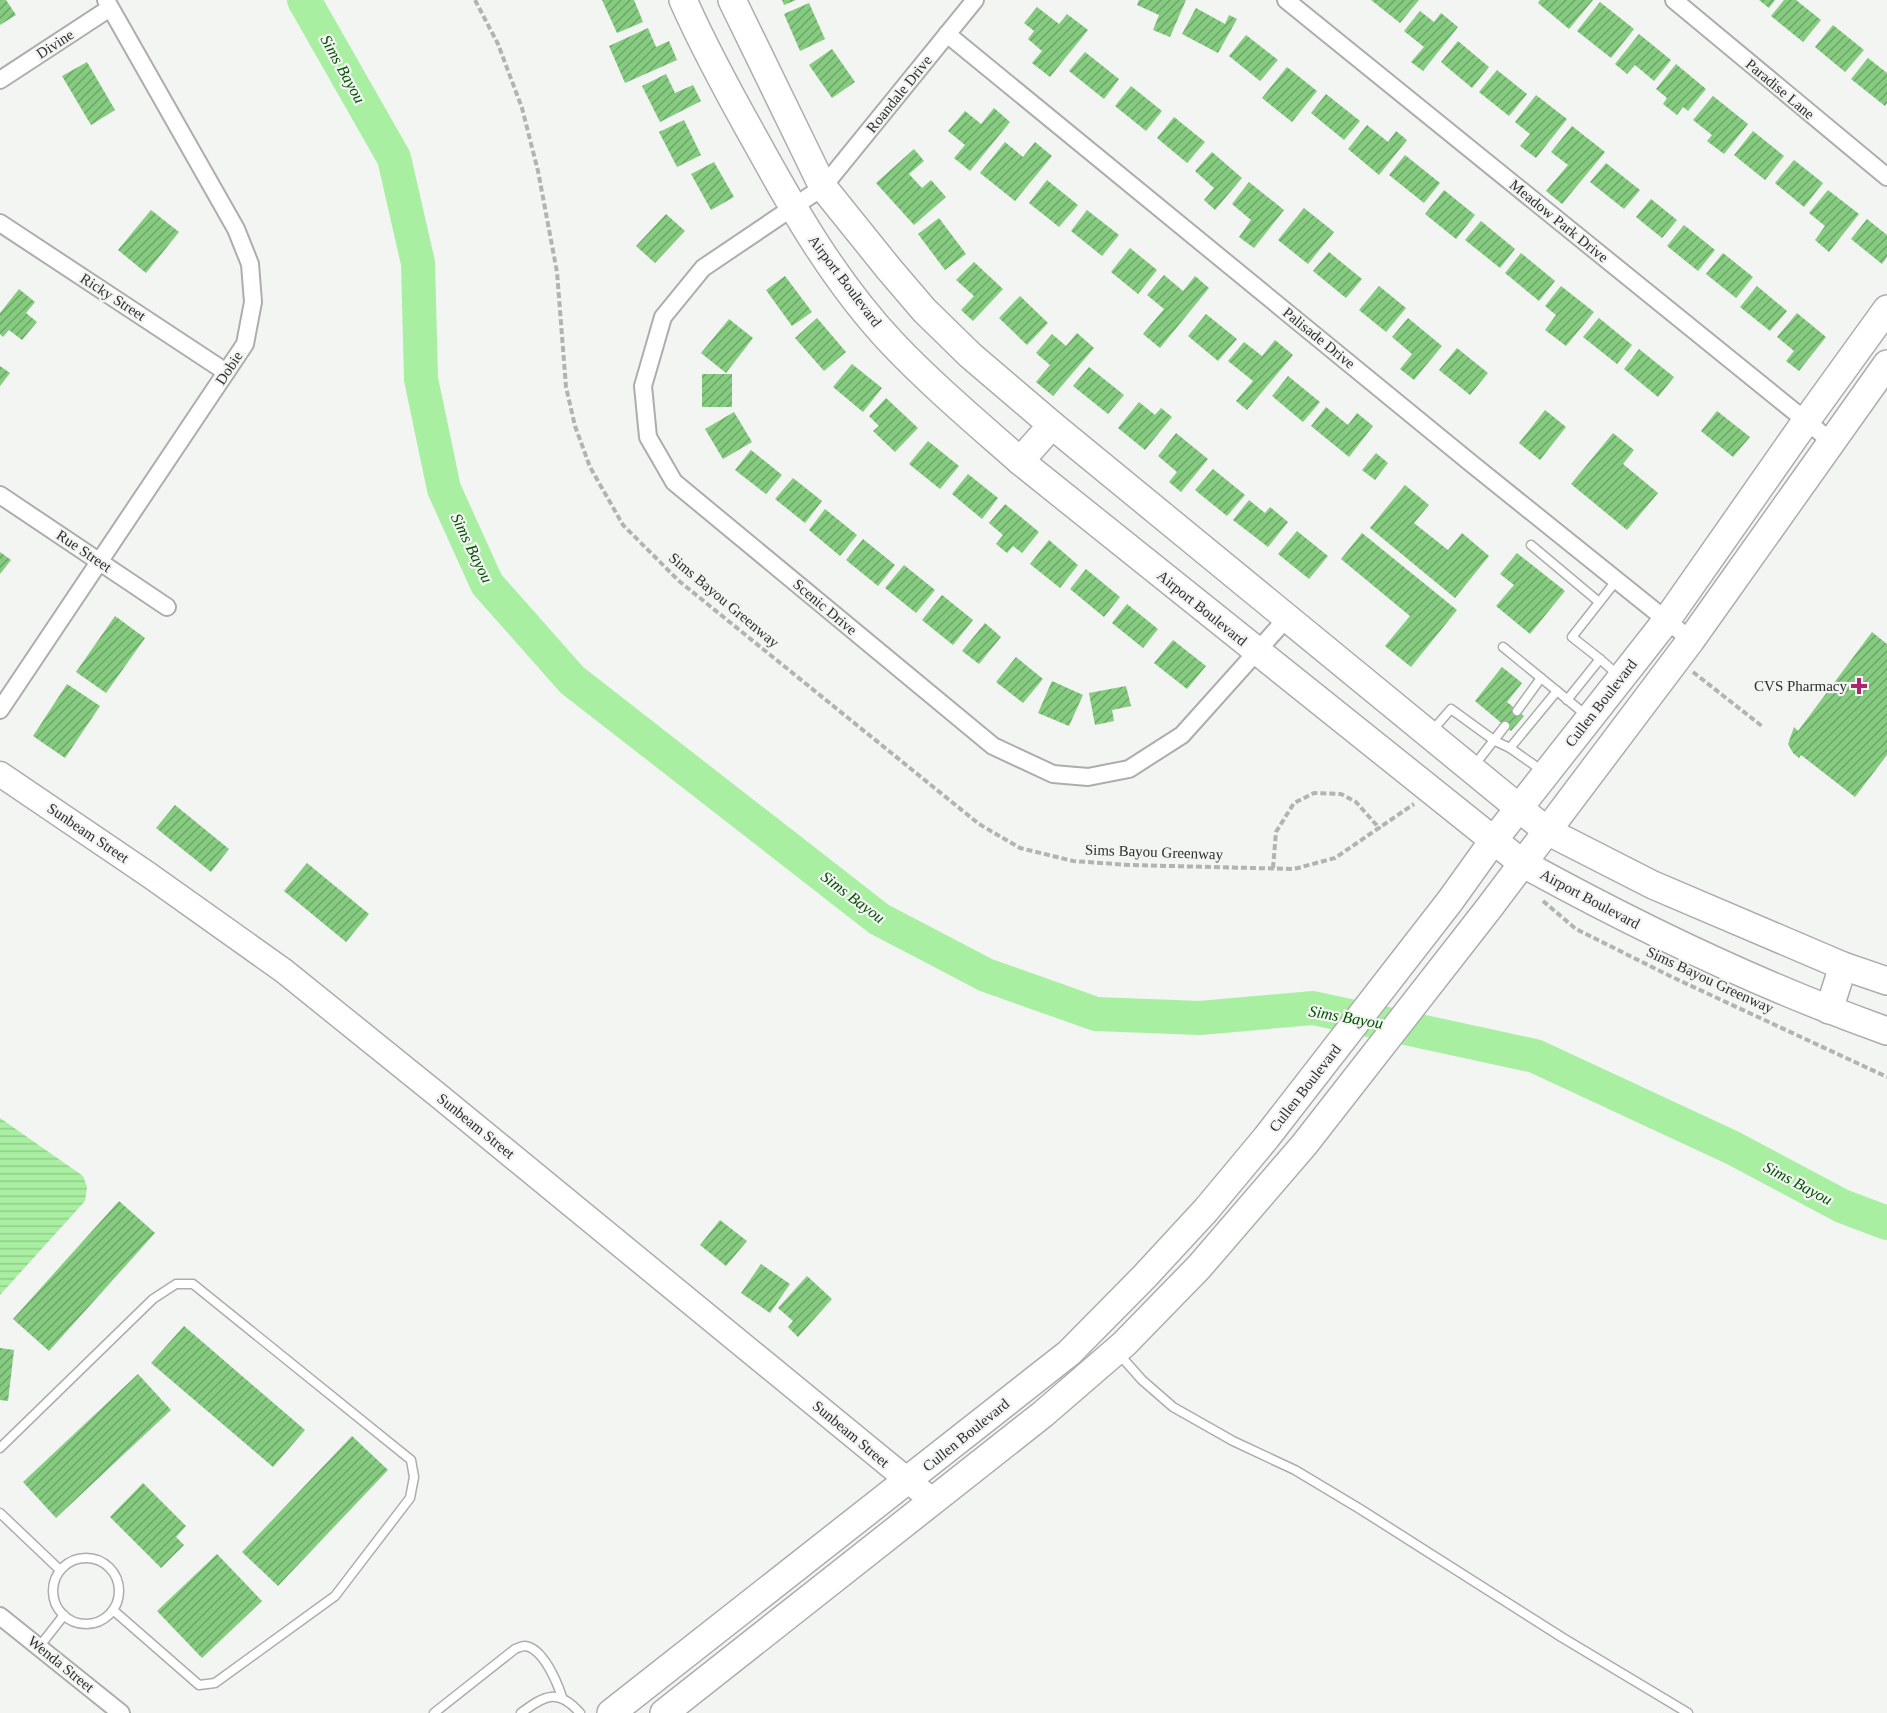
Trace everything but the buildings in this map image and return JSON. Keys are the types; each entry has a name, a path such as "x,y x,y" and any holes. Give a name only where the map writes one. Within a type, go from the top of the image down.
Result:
{"main road":[{"name":"Airport Boulevard","path":"683,0 706,52 793,208 822,254 893,344 955,404 1020,461 1522,863 1600,906 1736,972 1828,1010 1887,1031"},
{"path":"732,0 824,187 924,310 970,355 1052,425 1547,831 1653,885 1843,966 1887,981"},
{"name":"Cullen Boulevard","path":"611,1713 1069,1353 1206,1210 1266,1138 1450,901 1493,841 1666,621 1887,309"},
{"name":"Cullen Boulevard","path":"664,1713 1043,1414 1116,1351 1199,1267 1304,1145 1489,908 1684,649 1887,364"},
{"path":"1020,461 1052,425"},
{"path":"1828,1010 1843,966"},
{"path":"1242,1167 1267,1188"},
{"path":"747,1608 766,1633"}],"street":[{"name":"Roandale Drive","path":"824,187 975,0"},
{"name":"Meadow Park Drive","path":"1286,0 1832,442"},
{"name":"Paradise Lane","path":"1674,0 1887,177"},
{"name":"Divine","path":"0,80 108,4"},
{"name":"Dobie","path":"0,710 244,344 252,302 250,264 236,229 108,4"},
{"name":"Palisade Drive","path":"947,34 1666,621 1684,649"},
{"name":"Scenic Drive","path":"824,187 703,268 663,317 643,386 648,437 674,482 993,746 1053,774 1088,777 1129,770 1182,735 1286,619"},
{"name":"Ricky Street","path":"0,223 226,372"},
{"name":"Rue Street","path":"0,495 167,608"},
{"name":"Sunbeam Street","path":"0,774 284,971 933,1501"},
{"name":"Wenda Street","path":"0,1616 122,1713"}],"lane":[{"path":"1531,545 1599,602"},
{"path":"1616,581 1572,636 1621,677"},
{"path":"1503,646 1589,719"},
{"path":"1567,700 1600,659"},
{"path":"1517,711 1541,678"},
{"path":"1510,748 1557,691"},
{"path":"1428,735 1451,709 1546,774"},
{"path":"1470,769 1505,726"},
{"path":"0,1448 153,1299 176,1284 193,1284 411,1460 414,1477 410,1498 335,1596 215,1683 198,1684 113,1610"},
{"path":"1116,1351 1142,1380 1173,1407 1233,1441 1295,1470 1351,1503 1563,1638 1688,1713"},
{"path":"0,1513 60,1570"},
{"path":"87,1558 98,1560 108,1566 116,1577 119,1588 118,1599 113,1610 96,1622 74,1621 64,1615 55,1603 53,1592 60,1570 76,1559 87,1558"},
{"path":"39,1647 64,1615"},
{"path":"434,1713 515,1648 525,1646 536,1650 556,1677 562,1697"},
{"path":"522,1713 544,1698 553,1696 562,1697 570,1702 580,1713"},
{"path":"445,1704 452,1713"}],"path":[{"name":"Sims Bayou Greenway","path":"475,0 498,44 522,108 538,171 557,272 566,387 575,426 590,467 623,525 679,581 979,824 1020,848 1084,862 1294,869 1335,858 1414,804"},
{"path":"1684,649 1764,727"},
{"path":"1273,868 1276,832 1294,804 1314,793 1341,794 1356,802 1380,829"},
{"name":"Sims Bayou Greenway","path":"1541,900 1576,929 1672,977 1887,1077"}],"shaded area":[{"path":"0,1118 83,1176 87,1187 85,1201 0,1295"}],"waterway":[{"name":"Sims Bayou","path":"304,0 394,158 418,263 421,379 444,489 487,584 572,680 879,919 986,975 1096,1014 1200,1018 1313,1008 1535,1056 1733,1148 1842,1206 1887,1223"}],"place":[{"name":"CVS Pharmacy","path":"1859,686"}]}
